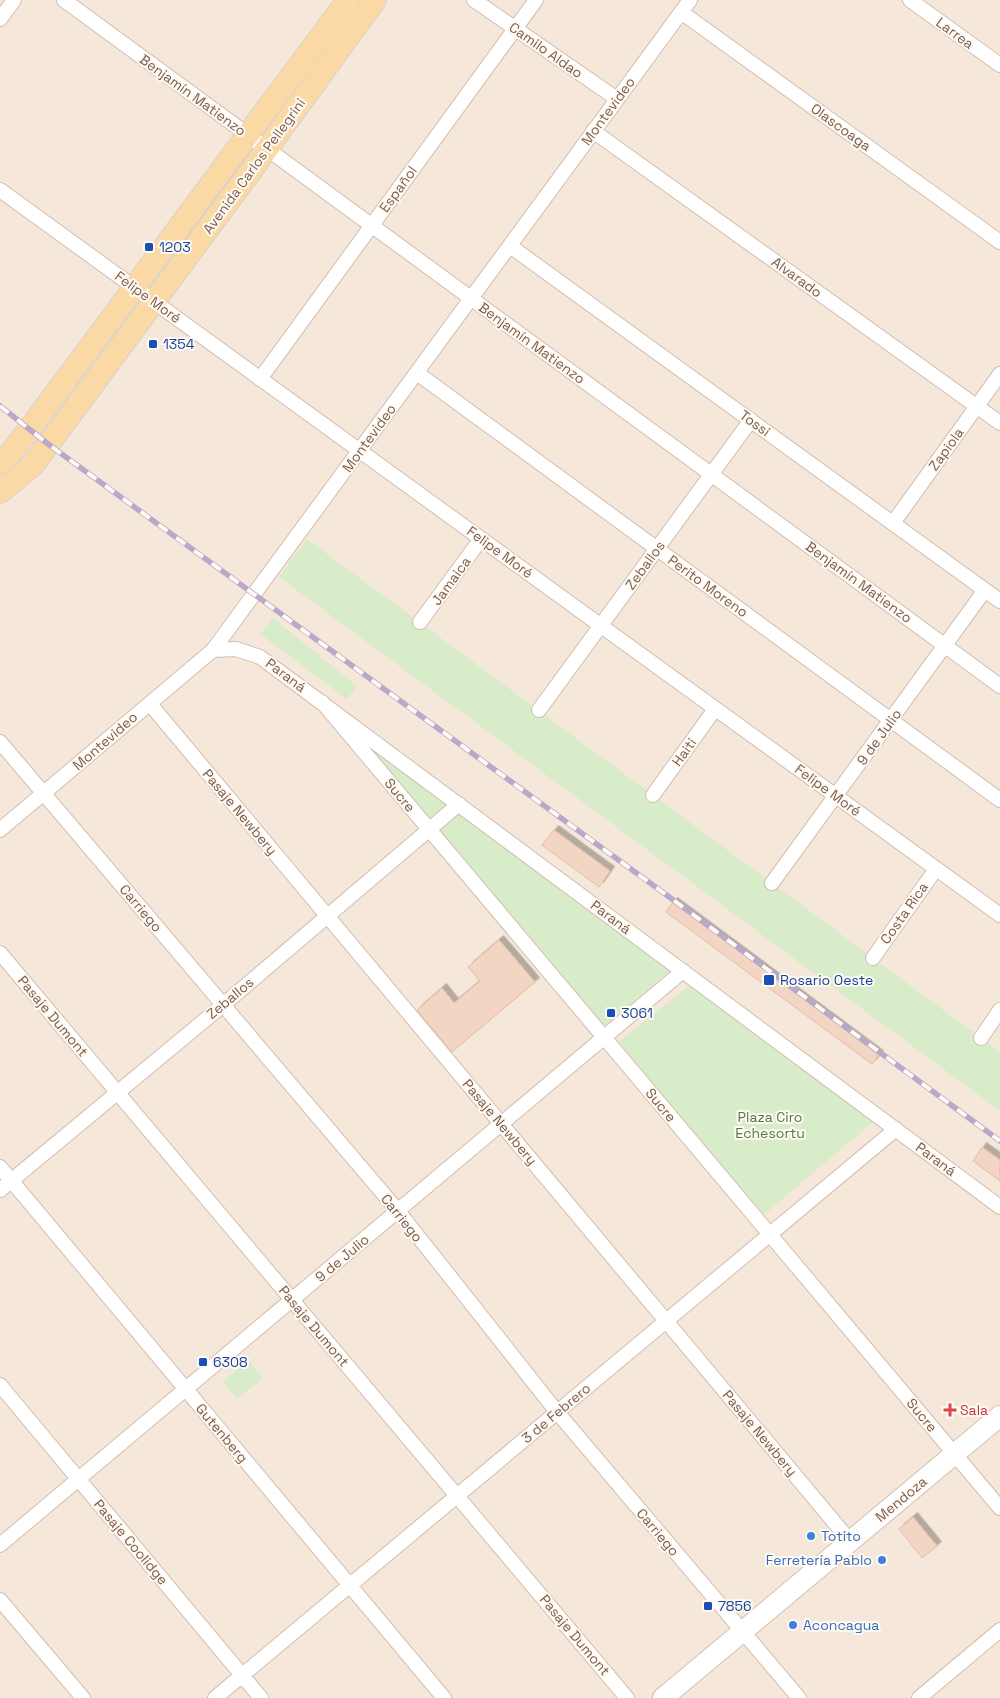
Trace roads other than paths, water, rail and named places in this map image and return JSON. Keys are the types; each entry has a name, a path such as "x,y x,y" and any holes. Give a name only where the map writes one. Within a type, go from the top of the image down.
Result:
{"main road":[{"name":"Avenida Carlos Pellegrini","path":"0,463 10,454 135,288 348,0"},
{"name":"Avenida Carlos Pellegrini","path":"0,492 32,464 154,302 376,0"},
{"name":"Mendoza","path":"663,1698 1000,1416"}],"street":[{"path":"0,19 14,0"},
{"name":"Benjamín Matienzo","path":"64,0 1000,686"},
{"name":"Camilo Aldao","path":"474,0 617,100"},
{"name":"Español","path":"260,379 536,0"},
{"name":"Montevideo","path":"0,830 213,650 690,0"},
{"name":"Larrea","path":"910,0 1000,65"},
{"name":"Olascoaga","path":"681,12 1000,242"},
{"name":"Alvarado","path":"593,131 1000,423"},
{"name":"Felipe Moré","path":"0,190 1000,915"},
{"name":"Tossi","path":"510,246 1000,601"},
{"name":"Perito Moreno","path":"417,373 1000,800"},
{"name":"Zapiola","path":"893,523 1000,374"},
{"name":"Zeballos","path":"539,710 751,420"},
{"name":"Jamaica","path":"420,622 481,539"},
{"name":"9 de Julio","path":"772,883 985,590"},
{"name":"Paraná","path":"213,650 236,649 260,656 1000,1207"},
{"name":"Sucre","path":"322,702 1000,1508"},
{"name":"Pasaje Newbery","path":"150,704 850,1541"},
{"name":"Haiti","path":"653,795 716,709"},
{"name":"Carriego","path":"0,742 398,1211 557,1412 799,1698"},
{"name":"Zeballos","path":"0,1190 223,1005 459,804"},
{"name":"Costa Rica","path":"873,958 936,868"},
{"name":"Pasaje Dumont","path":"0,953 627,1698"},
{"name":"9 de Julio","path":"0,1544 398,1211 603,1036 683,971"},
{"path":"981,1038 1000,1010"},
{"name":"3 de Febrero","path":"215,1698 896,1129"},
{"name":"Gutenberg","path":"0,1167 444,1698"},
{"name":"Pasaje Coolidge","path":"0,1385 261,1698"},
{"path":"0,1600 83,1698"},
{"path":"919,1698 1000,1630"}],"railway":[{"path":"0,406 48,444 1000,1141"}],"place":[{"name":"1203","path":"149,247"},
{"name":"1354","path":"153,344"},
{"name":"Rosario Oeste","path":"769,980"},
{"name":"3061","path":"611,1013"},
{"name":"6308","path":"203,1362"},
{"name":"Sala","path":"950,1410"},
{"name":"Totito","path":"811,1536"},
{"name":"Ferretería Pablo","path":"882,1560"},
{"name":"7856","path":"708,1606"},
{"name":"Aconcagua","path":"793,1625"}],"park label":[{"name":"Plaza Ciro Echesortu","path":"770,1126"}]}
